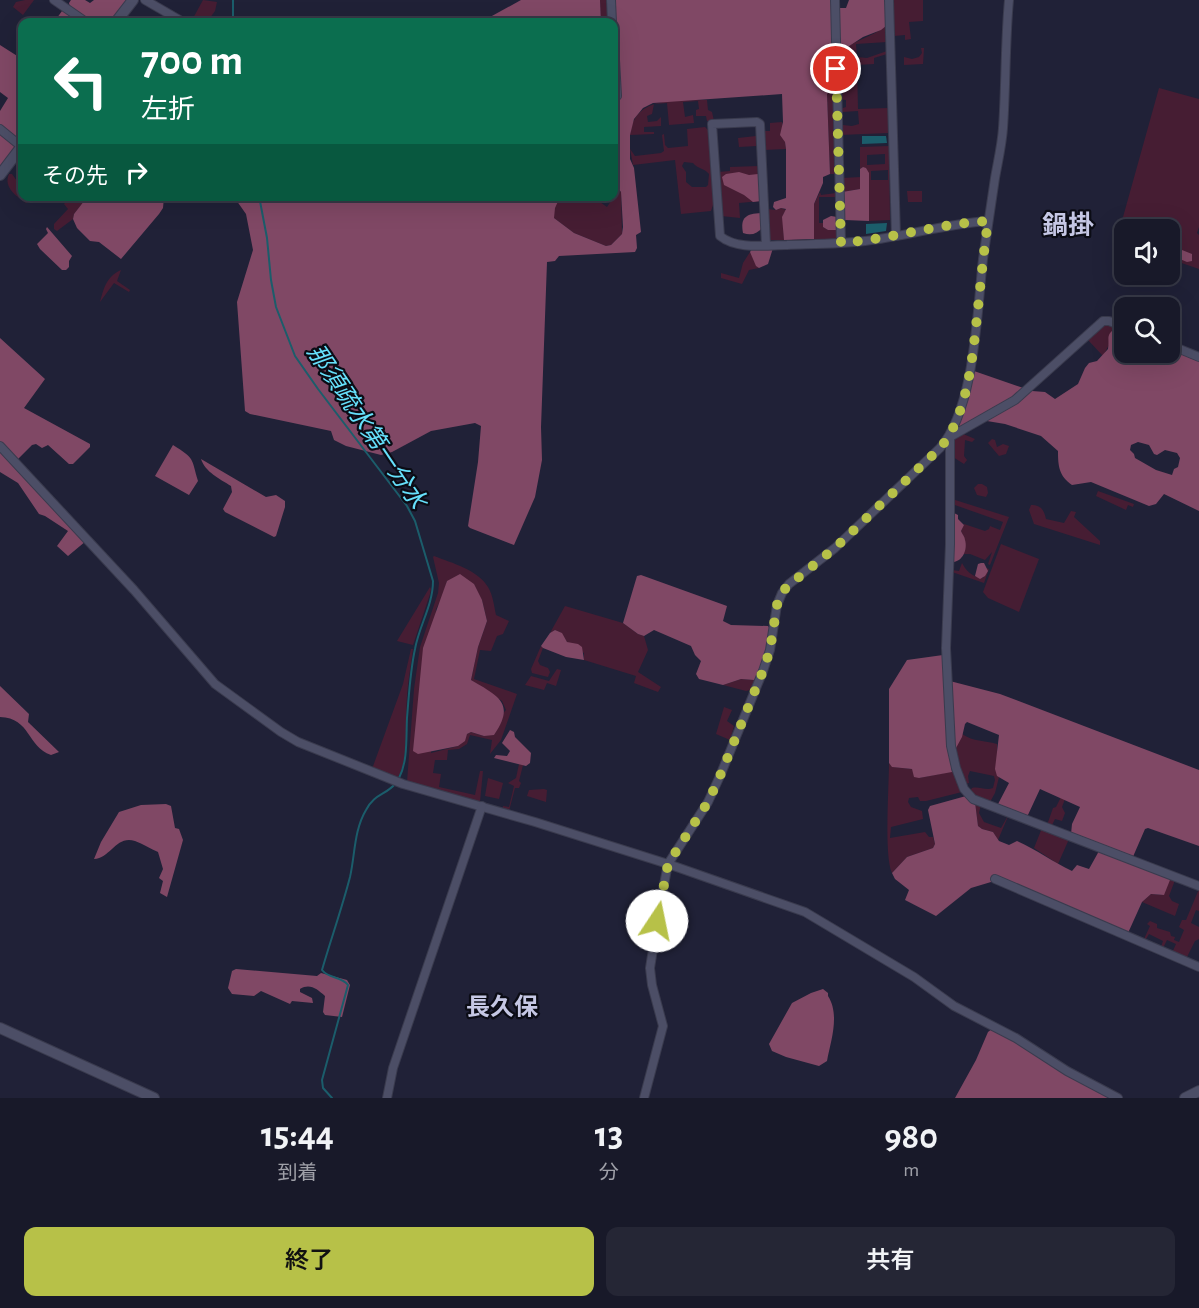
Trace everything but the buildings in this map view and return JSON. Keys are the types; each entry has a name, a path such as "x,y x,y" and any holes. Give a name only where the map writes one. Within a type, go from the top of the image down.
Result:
{"street":[{"path":"54,0 80,18"},
{"path":"119,18 133,0"},
{"path":"145,0 176,18"},
{"path":"611,0 612,18"},
{"path":"835,0 841,243"},
{"path":"889,0 896,236"},
{"path":"1009,0 1005,39 1003,130 988,221 973,354 965,390 950,437 947,659 951,746 964,789 973,799 1199,886"},
{"path":"766,245 760,124 758,122 712,124 720,236 723,238 747,245 766,245 841,243 896,236 954,224 988,221"},
{"path":"0,129 18,143"},
{"path":"0,175 18,151"},
{"path":"644,1098 663,1026 650,968 668,864 708,802 720,776 763,671 770,650 777,605 782,592 835,548 950,437 1015,400 1103,321 1114,323"},
{"path":"1180,349 1199,357"},
{"path":"0,446 134,590 215,684 298,742 403,784 668,864 805,912 914,977 954,1006 1016,1038 1067,1071 1118,1098"},
{"path":"387,1098 396,1058 482,806"},
{"path":"995,879 1199,967"},
{"path":"0,1028 154,1098"},
{"path":"1185,1098 1199,1091"}],"shaded area":[{"path":"34,0 23,15 13,7 16,2"},
{"path":"71,0 85,0 90,3 94,0 127,0 113,18 57,18 62,11 70,8"},
{"path":"203,0 217,2 215,11 210,18 193,18"},
{"path":"521,0 600,0 601,18 488,18"},
{"path":"600,0 608,0 609,18 601,18"},
{"path":"614,0 837,0 839,8 846,8 849,0 885,0 886,26 863,37 834,56 835,87 827,94 830,174 823,177 823,183 814,204 814,239 784,240 782,217 786,209 776,210 773,207 774,202 786,198 786,149 785,142 780,135 783,122 782,94 653,103 643,108 634,119 630,135 630,159 634,168 641,232 636,235 635,252 559,256 555,261 547,262 541,427 542,460 535,497 514,545 468,526 481,426 475,423 431,431 392,452 381,455 346,446 334,440 331,431 245,411 237,302 253,250 246,214 237,201 558,201 554,218 574,233 606,246 611,245 622,234 621,192 618,188 618,169 620,169 618,103 620,99 618,18 615,18"},
{"path":"893,0 923,0 923,21 909,22 911,39 905,40 905,35 894,36"},
{"path":"886,26 887,42 856,44 857,57 867,58 887,51 887,54 874,58 874,64 857,65 858,109 888,108 889,133 840,135 840,109 846,107 846,100 839,99 837,54","holes":["858,111 859,124 843,125 842,112"]},
{"path":"0,45 18,56 18,142 0,167 0,111 8,98 0,92"},
{"path":"921,48 924,48 923,64 904,65 904,57 912,59 919,57 922,53"},
{"path":"835,87 837,174 830,174 827,94"},
{"path":"1159,88 1199,99 1199,227 1197,233 1199,235 1199,269 1180,262 1180,219 1122,219"},
{"path":"707,100 708,110 712,112 714,121 707,121 706,116 696,116 696,110 699,109 698,101 683,102 685,117 693,115 694,123 669,125 667,103 656,104 671,101"},
{"path":"654,105 652,114 647,116 648,122 657,121 661,117 661,126 644,127 644,132 654,132 654,134 630,135 633,122 640,113"},
{"path":"782,122 786,149 764,150 763,131 770,131 770,123"},
{"path":"705,127 710,132 716,228 713,205 711,211 681,214 675,160 633,165 630,149 635,156 661,153 664,151 662,135 664,134 665,145 668,148 688,146 687,129","holes":["684,162 693,163 709,174 706,187 692,187 686,182 686,172 682,166"]},
{"path":"756,136 757,146 739,147 738,138"},
{"path":"862,136 886,136 887,143 862,144"},
{"path":"889,146 890,220 869,221 868,189 863,167 860,169 860,147","holes":["885,154 885,164 867,165 867,155","888,170 888,180 871,180 871,171"]},
{"path":"759,166 761,201 739,203 740,218 721,216 718,172 730,171 730,167"},
{"path":"863,167 869,173 869,221 845,220 842,192 860,189 860,169"},
{"path":"739,172 749,175 758,174 761,201 753,202 724,185 722,177"},
{"path":"9,174 12,174 18,182 18,197 9,187"},
{"path":"861,177 860,189 842,192 842,178"},
{"path":"618,190 621,192 622,234 611,245 606,246 574,233 554,218 554,201 598,201 607,207 611,201 618,201"},
{"path":"907,191 922,191 922,202 908,202"},
{"path":"820,192 821,195 836,193 837,197 819,197 819,223 823,223 823,227 828,230 837,229 836,239 814,239 814,204"},
{"path":"67,201 85,201 74,214 73,219 57,231 54,229 54,224 68,209 64,204"},
{"path":"84,201 164,201 159,214 121,259 99,242 90,241 77,228 73,219"},
{"path":"767,209 786,210 783,215 784,240 769,240"},
{"path":"761,213 763,227 754,234 743,233 742,223 745,217"},
{"path":"831,216 837,217 836,230 823,227 823,220"},
{"path":"887,223 886,231 866,234 866,224"},
{"path":"47,227 72,256 66,270 62,270 37,244 48,233"},
{"path":"773,248 768,264 759,268 756,266 750,252 752,249"},
{"path":"1180,251 1192,254 1192,261 1180,259"},
{"path":"750,252 759,268 749,270 742,284 721,278 721,273 739,278 743,263"},
{"path":"121,270 117,281 130,290 129,292 114,283 100,302 109,280"},
{"path":"1107,323 1114,325 1114,335 1103,356 1088,340"},
{"path":"1114,330 1114,363 1180,363 1180,350 1199,358 1199,511 1164,494 1156,504 1149,506 1091,482 1072,485 1064,478 1060,470 1058,451 1041,436 1005,424 987,421 954,432 974,371 1032,391 1045,392 1055,399 1078,384 1089,363 1097,361 1108,349 1111,332","holes":["1138,442 1149,445 1157,455 1165,450 1177,453 1180,458 1178,467 1174,469 1172,475 1156,470 1135,458 1130,450 1131,445"]},
{"path":"0,338 45,379 24,408 90,444 90,447 73,464 69,464 48,445 42,448 36,444 32,445 18,459 86,541 68,556 57,546 68,531 39,514 18,483 0,472"},
{"path":"961,433 975,439 972,442 965,440 964,456 967,460 964,464 953,457 953,439"},
{"path":"992,439 995,440 997,447 1003,444 1009,446 1006,454 999,456 988,443"},
{"path":"173,445 189,456 193,463 198,481 189,495 155,476"},
{"path":"201,459 266,497 276,495 285,501 276,536 225,512 223,509 232,492 231,486 209,471"},
{"path":"978,484 987,487 986,497 977,495 974,488"},
{"path":"1098,491 1134,504 1133,507 1128,505 1126,510 1096,496"},
{"path":"952,499 1009,517 990,565 988,564 992,552 985,560 964,554 965,541 961,531 964,524 985,531 990,526 1000,530 1003,522 952,504"},
{"path":"1031,505 1042,509 1046,519 1064,523 1071,511 1076,512 1074,517 1100,541 1100,545 1034,524 1029,510"},
{"path":"952,512 958,515 958,519 964,525 961,531 966,544 965,552 955,562 951,562"},
{"path":"1001,544 1039,559 1019,612 988,598 983,592"},
{"path":"433,557 456,564 484,581 490,590 496,615 509,621 503,634 497,636 491,651 480,650 474,679 517,694 501,740 490,754 492,740 470,735 467,744 459,749 448,750 447,760 435,760 433,773 441,774 439,787 475,795 480,771 483,771 480,802 407,782 414,689 420,647 438,593 439,583","holes":["447,581 482,600 487,621 478,647 471,680 502,701 506,710 484,736 471,732 458,746 431,753 436,609"]},
{"path":"962,563 970,573 979,578 983,578 986,568 989,569 984,583 952,572 952,570 959,571"},
{"path":"984,563 988,571 980,579 975,576 978,564"},
{"path":"460,574 474,584 482,600 487,621 478,647 471,680 496,696 504,708 503,715 494,735 484,736 471,732 458,746 418,754 413,751 423,648 447,581"},
{"path":"641,575 727,606 723,621 731,625 768,626 770,629 768,649 757,677 754,680 741,679 723,685 699,679 696,674 701,661 691,646 654,630 644,636 638,634 623,623 637,576"},
{"path":"430,587 430,594 413,645 397,641"},
{"path":"565,606 623,623 644,636 648,650 638,672 661,687 658,692 634,683 636,676 584,660 584,653 567,642 561,633 555,630 550,633"},
{"path":"555,630 562,633 567,642 582,647 584,660 566,657 541,646"},
{"path":"541,646 543,648 538,661 540,665 548,668 550,672 548,677 532,673 531,669"},
{"path":"411,649 413,649 407,696 404,761 397,779 372,769 403,684"},
{"path":"943,655 946,680 1000,694 1199,770 1199,846 1148,828 1145,829 1132,859 1071,834 1072,824 1080,807 1040,789 1027,817 997,806 1009,783 997,776 995,769 999,735 967,722 950,759 952,772 919,778 914,777 912,769 892,767 889,763 889,689 907,660"},
{"path":"557,669 561,670 556,686 547,683 544,690 525,685 531,676 549,681"},
{"path":"757,677 750,690 746,691 723,685 741,679 754,680"},
{"path":"0,686 29,714 28,722 59,752 51,755 43,751 18,722 0,717"},
{"path":"724,707 732,710 727,721 734,726 730,740 716,734"},
{"path":"510,730 531,753 530,763 526,766 494,758 496,755 507,756 510,751 502,743"},
{"path":"962,734 975,740 997,744 997,776 999,777 990,802 978,798 970,791 972,788 993,788 994,776 970,771 969,783 965,784 954,750"},
{"path":"889,763 893,767 912,769 919,778 954,771 962,792 926,801 920,801 918,797 909,798 908,802 911,807 922,811 923,819 891,827 890,838 925,832 929,837 933,837 935,844 933,848 907,857 892,873 888,852"},
{"path":"519,764 523,765 519,781 521,783 519,788 515,788 509,811 503,809 503,806 509,807 514,786 508,783 516,778"},
{"path":"488,778 503,783 499,799 485,796"},
{"path":"529,790 547,790 546,802 527,796"},
{"path":"966,796 975,802 978,826 993,832 999,841 1009,845 1017,841 1072,871 1077,865 1089,869 1099,851 1169,877 1164,895 1151,894 1142,902 1128,933 1001,879 971,888 936,916 905,900 909,890 895,879 892,873 907,857 933,848 935,844 928,810 930,806"},
{"path":"1061,797 1065,799 1062,807 1065,813 1062,821 1055,819 1051,827 1047,825 1053,808 1056,807"},
{"path":"975,802 981,804 979,813 984,822 1001,828 1009,814 998,840 993,832 978,826"},
{"path":"166,804 171,806 175,828 179,829 183,840 167,897 160,893 163,881 159,878 163,869 158,852 138,842 128,840 118,844 100,858 94,859 101,842 119,812 141,805"},
{"path":"1042,828 1069,839 1058,864 1034,848"},
{"path":"1169,877 1175,880 1169,896 1172,901 1179,904 1175,916 1142,902 1151,894 1162,895"},
{"path":"1199,889 1199,911 1196,910 1191,923 1199,927 1199,939 1195,941 1186,959 1172,953 1176,944 1167,940 1163,948 1161,947 1163,941 1149,934 1144,939 1150,926 1147,924 1150,921 1157,924 1157,928 1170,932 1171,936 1175,937 1174,940 1179,942 1184,930 1179,927 1182,920 1186,920"},
{"path":"236,969 317,976 321,973 347,980 350,985 342,1017 325,1015 323,1012 325,996 310,987 300,989 300,992 312,998 313,1003 292,1001 290,1004 261,991 254,996 232,994 228,988 232,971"},
{"path":"823,989 828,993 832,1003 834,1019 827,1061 819,1066 772,1051 769,1044 792,1003"},
{"path":"993,1028 1116,1098 955,1098 988,1032"}],"waterway":[{"name":"那須疏水第一分水","path":"233,0 233,18"},
{"name":"那須疏水第一分水","path":"260,201 276,307 295,356 407,506 415,521 433,581 431,599 413,658 405,757 399,778"},
{"name":"那須疏水第一分水","path":"332,1098 323,1088 322,1080 348,985 322,970 344,900 362,818 369,804 396,783"}],"district":[{"name":"鍋掛","path":"1068,226"},
{"name":"長久保","path":"502,1008"}],"route":[{"path":"657,921 668,864 708,802 763,671 770,650 777,605 782,592 835,548 950,437 965,390 973,354 988,221 841,243 836,69"}]}
